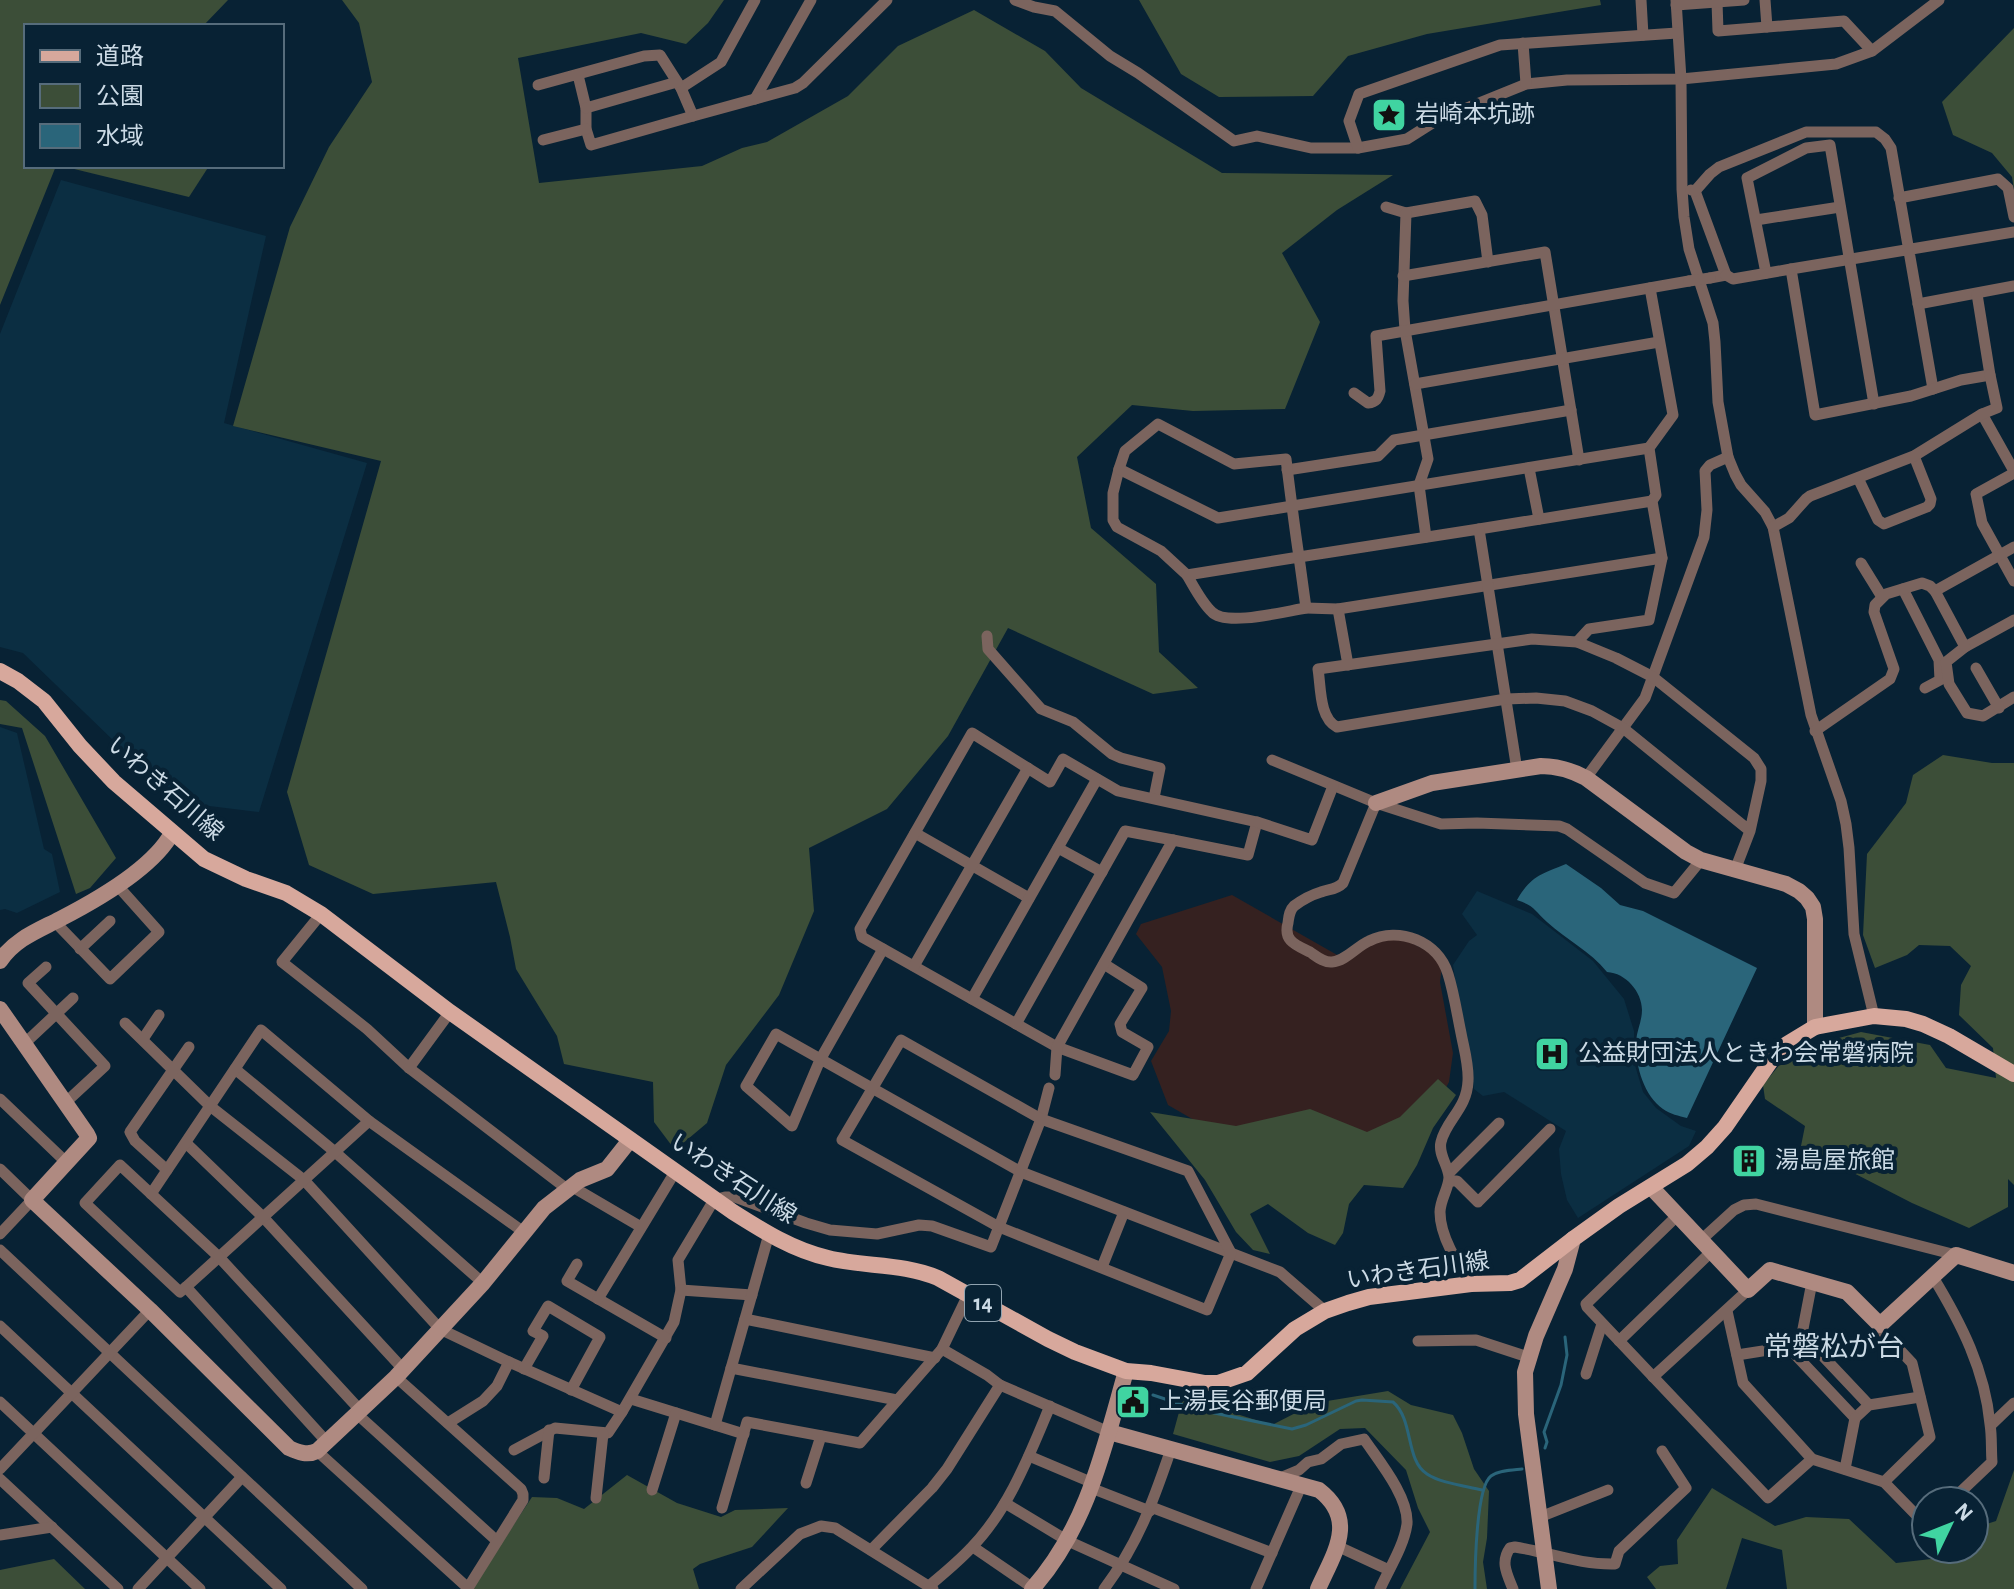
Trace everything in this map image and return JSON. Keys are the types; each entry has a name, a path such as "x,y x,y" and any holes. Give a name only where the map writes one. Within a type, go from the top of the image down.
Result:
{"main road":[{"name":"いわき石川線","path":"0,671 44,701 114,782 204,859 286,893 321,914 450,1012 714,1200 769,1234 807,1252 830,1259 922,1271 1048,1339 1126,1371 1218,1383 1247,1373 1295,1329 1325,1311 1369,1297 1520,1280 1573,1239 1687,1164 1707,1147 1725,1127 1774,1056 1793,1039 1815,1027 1874,1016 1906,1019 1949,1036 2014,1074"}],"street":[{"path":"586,108 679,85 721,62 755,0"},
{"path":"755,99 811,0"},
{"path":"578,75 591,145 795,88 887,0"},
{"path":"1015,0 1055,11 1110,56 1234,141 1257,136 1311,148 1358,148 1407,139 1437,120 1526,84 1567,80 1681,79 1836,64 1869,48 1939,0"},
{"path":"1641,0 1643,35"},
{"path":"1744,0 1676,3 1684,217 1689,249 1713,323 1718,402 1728,457 1741,485 1765,512 1773,527 1815,731 1841,801 1849,848 1854,934 1874,1016"},
{"path":"1765,0 1767,27"},
{"path":"1717,2 1718,31 1844,21 1869,48"},
{"path":"1358,148 1349,121 1359,94 1500,45 1677,33"},
{"path":"1523,43 1526,84"},
{"path":"538,85 644,56 660,55 679,85 693,116"},
{"path":"543,140 586,129"},
{"path":"1695,191 1719,167 1806,132 1876,132 1885,139 1891,148 1933,389"},
{"path":"1766,273 1747,178 1806,148 1830,145 1874,404"},
{"path":"1899,198 1998,179 2008,188 2014,217"},
{"path":"1682,189 1695,191"},
{"path":"1695,191 1726,275 1733,279 2014,232"},
{"path":"1386,207 1406,213 1475,201 1482,215 1488,262"},
{"path":"1756,220 1840,207"},
{"path":"1406,213 1403,276 1405,330 1428,459 1419,485 1426,537"},
{"path":"1403,276 1545,252 1579,460"},
{"path":"1791,269 1815,415 1911,396 1961,380 1990,375"},
{"path":"1354,393 1368,403 1379,398 1376,336 1726,275"},
{"path":"1918,304 2014,286"},
{"path":"1119,469 1218,518 1649,448 1673,415 1650,288"},
{"path":"1773,527 1789,518 1806,499 1914,456 1997,408 1977,294"},
{"path":"1415,384 1659,342"},
{"path":"1287,470 1378,456 1394,440 1571,410"},
{"path":"1982,414 2014,472 1976,494 1982,523 2014,581"},
{"path":"1306,608 1286,459 1234,464 1158,424 1125,451 1113,493 1113,520 1117,527 1161,551 1187,575 1212,613 1221,618 1237,619 1306,608 1338,609 1662,558"},
{"path":"1577,642 1589,629 1649,620 1662,558 1652,501 1656,495 1649,448"},
{"path":"1858,478 1878,520 1884,524 1930,504 1931,499 1914,456"},
{"path":"1586,778 1645,698 1704,537 1707,510 1705,471 1710,465 1728,457"},
{"path":"1529,468 1539,519"},
{"path":"1187,575 1652,501"},
{"path":"1479,529 1517,770"},
{"path":"1935,591 2014,547"},
{"path":"1861,563 1882,597"},
{"path":"1815,731 1893,675 1894,669 1874,612 1875,605 1882,597 1922,583 1930,586 1965,647"},
{"path":"1903,589 1939,660 1940,680 1925,688"},
{"path":"1338,609 1348,665"},
{"path":"2014,620 1965,647 1946,662 1949,684 1967,713 1979,717 1989,714 2014,697"},
{"path":"987,636 988,649 1041,709 1073,722 1112,754 1160,768 1154,798"},
{"path":"1735,870 1750,831 1761,769 1754,758 1653,677 1616,658 1577,642 1532,639 1318,669 1325,715 1337,727 1506,699 1565,701 1592,711 1623,728 1750,831"},
{"path":"1976,668 1999,708"},
{"path":"1104,964 1142,988 1120,1024 1122,1032 1148,1047 1133,1075 1057,1047 862,937 860,929 972,733 1050,782 1063,759 1118,791 1257,822 1312,840 1333,786"},
{"path":"1272,760 1376,803 1441,824 1559,826 1645,883 1674,893 1701,860"},
{"path":"1550,1129 1478,1202 1449,1177 1443,1157 1441,1139 1462,1107 1468,1081 1449,977 1442,959 1424,942 1401,935 1367,941 1333,962 1290,942 1286,931 1290,910 1307,897 1338,888 1343,883 1376,803 1432,783 1517,770 1555,766 1586,778 1673,844 1701,860 1786,884 1807,898 1813,907 1815,919 1815,1027"},
{"path":"914,966 1028,768"},
{"path":"972,999 1097,779"},
{"path":"1016,1024 1125,831 1248,855 1257,822"},
{"path":"0,961 13,944 25,936 86,905 117,885 165,845 172,833"},
{"path":"915,833 1029,898"},
{"path":"1055,1075 1057,1047 1173,840"},
{"path":"1058,848 1102,872"},
{"path":"55,922 110,979 159,932 117,885"},
{"path":"321,914 282,962 367,1029 409,1068 569,1188 641,1227"},
{"path":"80,949 110,921"},
{"path":"883,949 820,1060 792,1126 746,1086 776,1034 820,1060 1021,1172 1280,1272 1325,1311"},
{"path":"46,967 28,983 105,1066 65,1103"},
{"path":"24,1044 73,998"},
{"path":"0,1009 89,1138 0,1234"},
{"path":"409,1068 450,1012"},
{"path":"143,1039 159,1015"},
{"path":"125,1023 210,1106 304,1180 440,1329 622,1412"},
{"path":"151,1194 261,1030 369,1121 525,1233"},
{"path":"901,1040 1041,1119 1188,1171 1231,1253 1207,1310 999,1227 842,1140 901,1040"},
{"path":"167,1170 135,1141 130,1132 189,1047"},
{"path":"235,1069 335,1152 483,1283"},
{"path":"603,1434 608,1433 631,1399 674,1322 681,1290 678,1260 714,1200 735,1197 830,1230 877,1234 919,1225 932,1226 991,1247 1041,1119 1049,1088"},
{"path":"0,1099 67,1163"},
{"path":"369,1121 335,1152 263,1217 219,1257 186,1287 180,1292 85,1203 120,1165 219,1257 359,1412 497,1541"},
{"path":"1471,1284 1444,1233 1440,1212 1443,1193 1449,1177 1499,1123"},
{"path":"0,1169 150,1310 289,1448 311,1454 400,1373 483,1283 544,1208 580,1180 607,1169 630,1140"},
{"path":"186,1143 263,1217 448,1423 521,1489 523,1500 468,1588 322,1446 186,1287"},
{"path":"598,1299 675,1172"},
{"path":"1651,1187 1748,1290"},
{"path":"1619,1341 1706,1246 1734,1210 1744,1205 1756,1204 1956,1255 2014,1273"},
{"path":"1102,1267 1124,1212"},
{"path":"1677,1216 1586,1304 1587,1307 1768,1498 1812,1459"},
{"path":"715,1425 769,1234"},
{"path":"1549,1589 1524,1389 1525,1372 1528,1357 1565,1269 1573,1239"},
{"path":"0,1250 362,1589"},
{"path":"1880,1325 1956,1255"},
{"path":"577,1264 567,1281 666,1338"},
{"path":"1653,1377 1770,1270 1847,1292 1912,1363 1930,1437 1884,1482"},
{"path":"1933,1277 1966,1336 1980,1371 1991,1425 1992,1462 1968,1485"},
{"path":"1737,1355 1788,1347 1802,1334 1812,1282"},
{"path":"681,1290 752,1295"},
{"path":"722,1508 747,1422 860,1443 939,1354 968,1295"},
{"path":"524,1369 543,1336 533,1331 548,1306 600,1337 571,1390"},
{"path":"0,1469 150,1310"},
{"path":"1727,1311 1743,1383 1812,1459 1884,1482 1910,1509"},
{"path":"745,1319 939,1354 987,1375 1000,1385 1109,1432 1319,1490 1336,1508 1341,1532 1318,1589"},
{"path":"1586,1374 1602,1324"},
{"path":"0,1326 281,1589"},
{"path":"1802,1334 1869,1405"},
{"path":"1418,1341 1476,1340 1528,1357"},
{"path":"1788,1347 1855,1418"},
{"path":"448,1423 483,1401 497,1386 509,1362"},
{"path":"731,1368 897,1400"},
{"path":"973,1547 1033,1588 1068,1541 1092,1486 1126,1371"},
{"path":"871,1550 947,1469 1000,1385"},
{"path":"1845,1469 1855,1418 1869,1405 1920,1397"},
{"path":"631,1399 744,1434"},
{"path":"0,1402 200,1589"},
{"path":"1991,1425 2014,1403"},
{"path":"745,1588 800,1534 821,1526 835,1528 931,1588 973,1547 1005,1503 1050,1406"},
{"path":"652,1490 676,1413"},
{"path":"514,1450 555,1428 600,1431 603,1434"},
{"path":"544,1478 549,1430"},
{"path":"596,1498 603,1434"},
{"path":"806,1483 821,1436"},
{"path":"1280,1478 1299,1470 1308,1462 1321,1459 1341,1444 1364,1439 1401,1496 1407,1524 1380,1589"},
{"path":"1104,1589 1121,1566 1151,1509 1171,1449"},
{"path":"1513,1589 1504,1559 1510,1548 1544,1552 1587,1563 1615,1564 1619,1551 1686,1488 1662,1451"},
{"path":"1029,1456 1092,1486 1272,1553"},
{"path":"138,1589 242,1477"},
{"path":"0,1479 118,1589"},
{"path":"1256,1589 1302,1484"},
{"path":"1540,1517 1608,1490"},
{"path":"1005,1503 1068,1541 1174,1589"},
{"path":"0,1535 52,1527"},
{"path":"1337,1546 1389,1570"}],"shaded area":[{"path":"61,180 266,236 224,423 367,463 259,812 177,802 23,653 0,647 0,334"},
{"path":"0,727 17,733 44,849 52,854 60,892 17,913 0,910"},
{"name":"公益財団法人ときわ会常磐病院","path":"1477,891 1532,914 1593,961 1624,999 1634,1031 1634,1062 1643,1092 1656,1108 1681,1126 1696,1131 1689,1146 1578,1218 1567,1200 1561,1174 1559,1149 1566,1131 1504,1092 1483,1096 1474,1089 1453,965 1469,941 1477,935 1462,914"},
{"path":"1232,895 1339,956 1396,935 1443,959 1440,982 1453,1053 1449,1082 1434,1110 1388,1141 1227,1139 1168,1105 1151,1061 1169,1031 1171,1011 1162,967 1136,934 1141,924"}],"green space":[{"path":"0,0 228,0 205,24 24,24 24,168 55,168 0,305"},
{"path":"342,0 724,0 708,23 686,44 641,33 518,58 539,183 702,166 742,148 767,142 848,96 898,46 974,10 1045,51 1081,88 1222,173 1393,175 1337,210 1282,253 1320,322 1285,409 1193,411 1132,405 1077,457 1091,528 1156,584 1159,652 1198,688 1153,694 1008,628 948,736 887,809 809,848 814,911 779,995 726,1065 707,1123 675,1150 654,1122 653,1082 564,1064 557,1036 516,969 496,882 373,894 309,865 287,792 381,461 233,426 290,227 329,147 372,82 359,23"},
{"path":"1139,0 1600,0 1601,5 1427,34 1348,56 1313,96 1219,97 1181,74"},
{"path":"2014,28 2014,190 2012,177 1992,153 1953,135 1942,102"},
{"path":"70,168 208,168 189,197"},
{"path":"0,700 6,701 45,736 116,858 90,888 76,894 22,728 0,724"},
{"path":"1943,755 1992,763 2014,763 2014,1185 2008,1179 2008,1207 1969,1228 1912,1203 1801,1146 1805,1126 1765,1099 1763,1085 1791,1051 1861,1032 1930,1045 1946,1068 1996,1078 1993,1048 1959,1015 1961,985 1971,966 1950,946 1919,945 1907,955 1875,968 1863,935 1867,854 1906,803 1913,775"},
{"path":"1438,1079 1456,1095 1433,1128 1403,1188 1364,1185 1349,1204 1343,1233 1335,1245 1308,1233 1268,1204 1250,1214 1270,1254 1253,1250 1236,1232 1205,1180 1150,1112 1236,1126 1310,1109 1367,1132 1400,1117"},
{"path":"1388,1391 1411,1405 1453,1415 1462,1433 1474,1469 1489,1491 1483,1562 1487,1589 1400,1589 1430,1532 1418,1508 1406,1470 1365,1428 1340,1429 1299,1456 1270,1462 1173,1434 1184,1394 1198,1402 1272,1425 1315,1403"},
{"path":"2014,1470 2014,1589 1787,1589 1782,1550 1742,1538 1726,1589 1656,1589 1647,1577 1660,1566 1678,1564 1677,1540 1712,1488 1775,1526 1806,1517 1849,1519 1896,1563 1910,1561 1910,1565 1990,1565 1990,1523 1996,1521"},
{"path":"627,1475 677,1503 721,1517 735,1510 788,1508 752,1547 693,1569 699,1589 471,1589 532,1497 557,1498 584,1509"},
{"path":"54,1559 85,1589 0,1589 0,1570"}],"water":[{"path":"1566,864 1620,905 1643,911 1757,968 1687,1118 1663,1109 1645,1087 1637,1059 1636,1041 1642,1010 1632,985 1620,976 1607,972 1534,909 1517,900 1537,877"}],"waterway":[{"path":"1545,1448 1544,1432 1561,1385 1567,1355 1565,1337"},
{"path":"1153,1395 1195,1409 1292,1429 1356,1401 1393,1402 1404,1419 1420,1468 1439,1480 1482,1490"},
{"path":"1475,1589 1477,1529 1486,1483 1498,1473 1522,1469"}],"place":[{"name":"岩崎本坑跡","path":"1389,115"},
{"name":"公益財団法人ときわ会常磐病院","path":"1552,1054"},
{"name":"湯島屋旅館","path":"1749,1161"},
{"name":"上湯長谷郵便局","path":"1133,1402"}],"district":[{"name":"常磐松が台","path":"1834,1348"}]}
